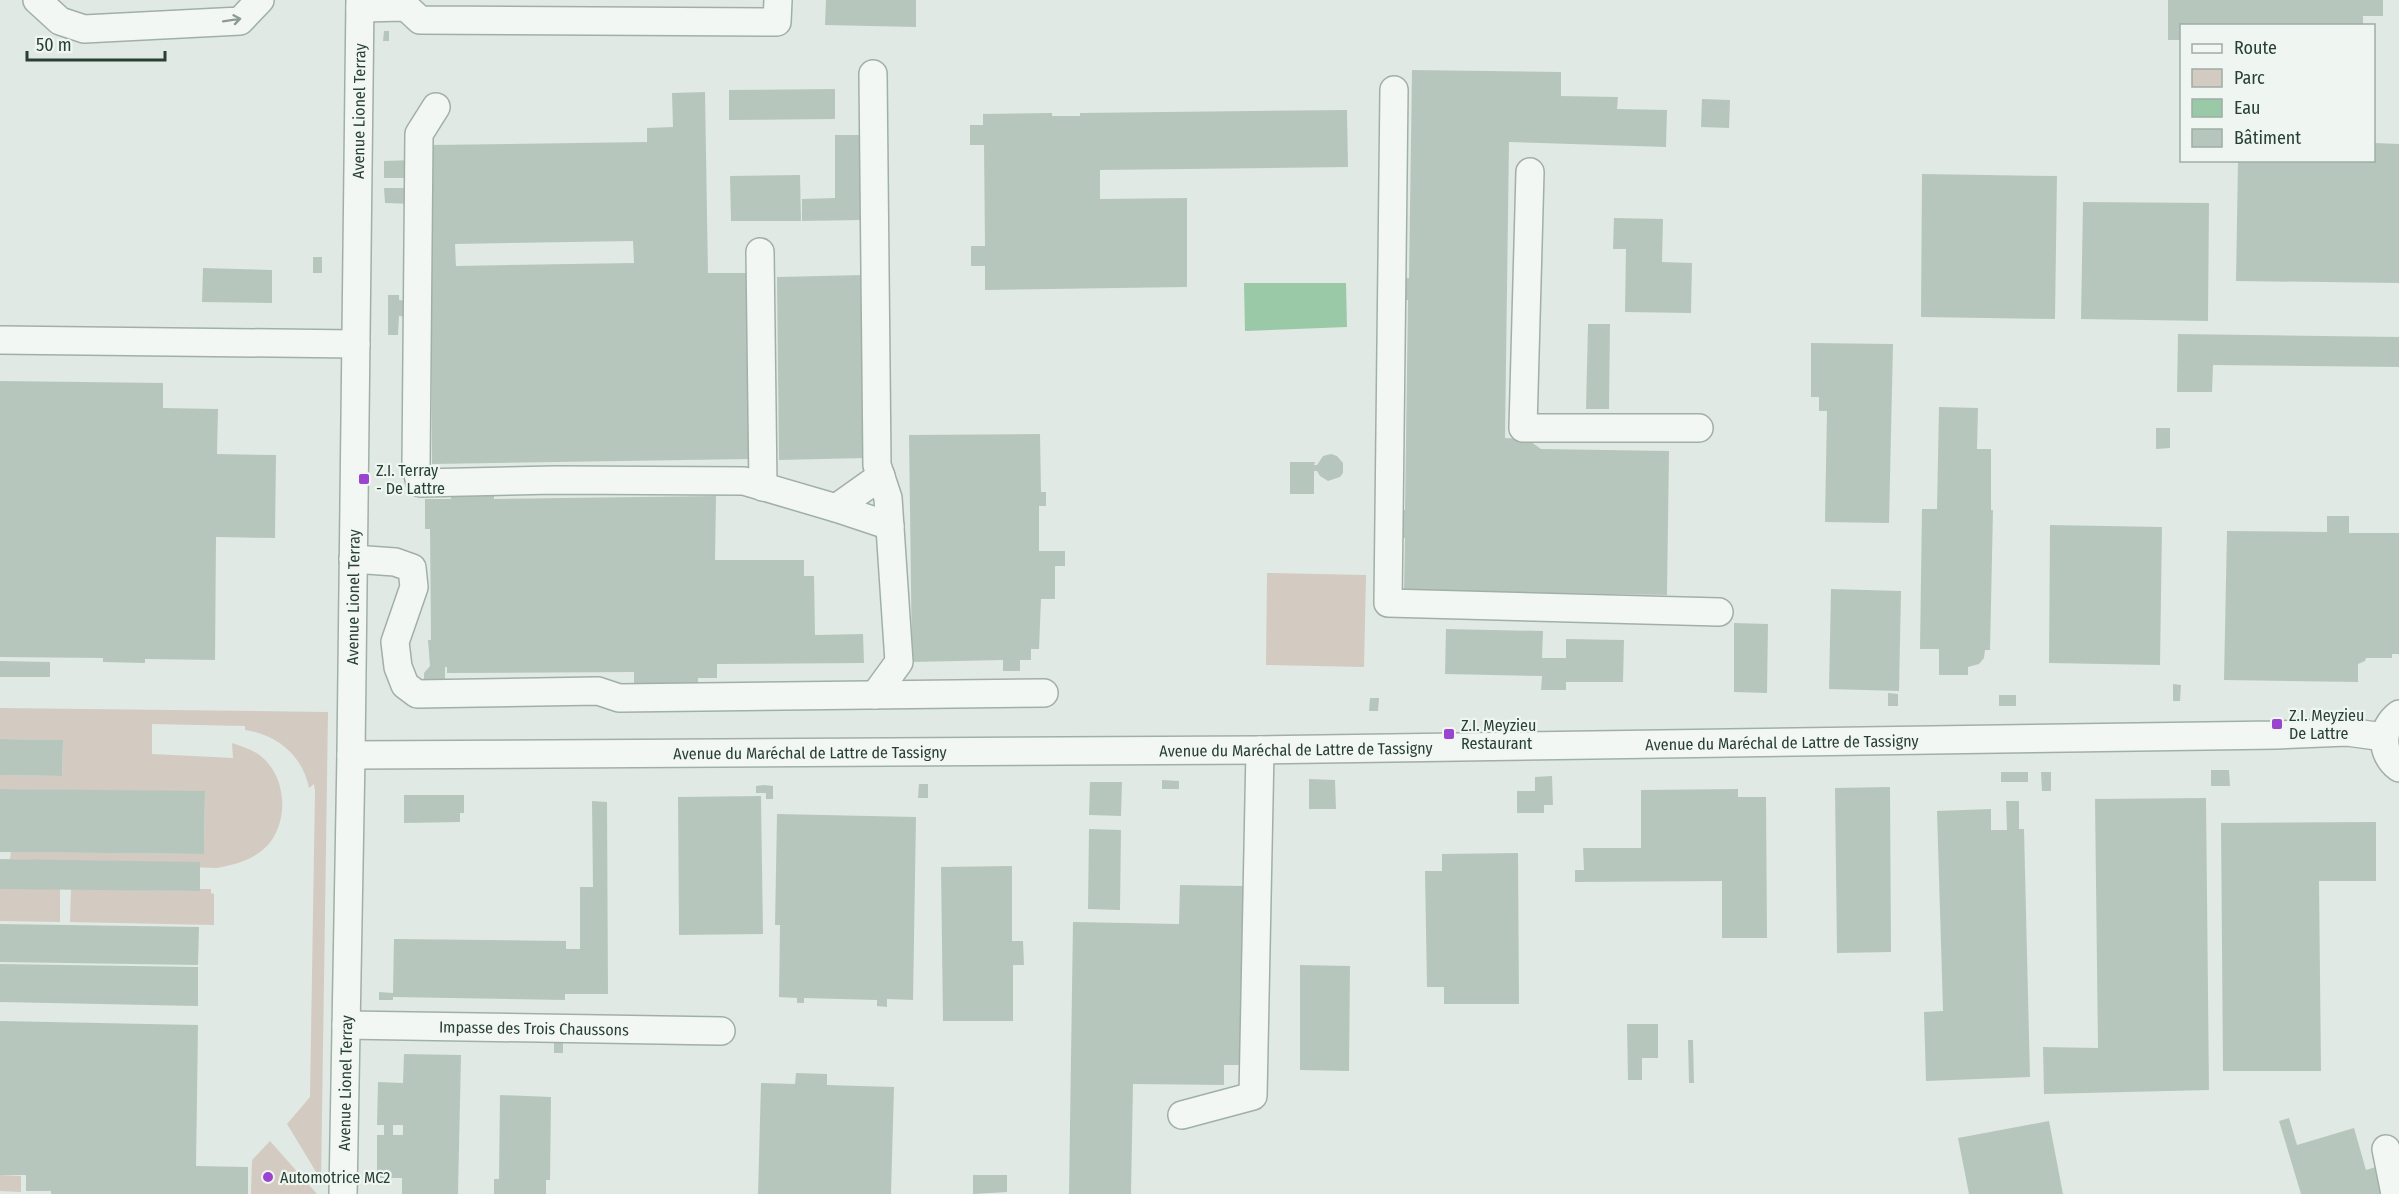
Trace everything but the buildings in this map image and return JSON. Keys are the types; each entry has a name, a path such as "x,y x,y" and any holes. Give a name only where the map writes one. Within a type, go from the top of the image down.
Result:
{"street":[{"path":"37,0 60,21 84,29 240,21 260,0"},
{"path":"360,4 406,7 420,20 777,22 778,0"},
{"name":"Avenue Lionel Terray","path":"343,1194 360,4"},
{"path":"873,74 877,465 888,498 899,662 875,695"},
{"path":"1394,90 1388,603 1719,612"},
{"path":"436,107 419,134 416,466 420,483 555,480 744,481 890,526"},
{"path":"1530,172 1523,428 1699,428"},
{"path":"760,252 763,486"},
{"path":"0,340 356,344"},
{"path":"836,508 881,476"},
{"path":"353,559 395,562 412,568 414,587 395,642 398,667 405,685 417,694 598,690 619,698 1044,693"},
{"path":"2399,714 2387,726 2384,737 2389,759 2399,768"},
{"name":"Avenue du Maréchal de Lattre de Tassigny","path":"351,755 1260,750 2276,735 2347,732 2384,737"},
{"path":"1182,1115 1253,1096 1260,750"},
{"name":"Impasse des Trois Chaussons","path":"346,1025 721,1031"},
{"path":"2386,1149 2396,1194"}],"green space":[{"path":"1267,573 1366,575 1364,667 1266,665"},
{"path":"0,708 328,712 321,1180 287,1124 310,1097 314,784 309,788 301,766 287,748 268,736 245,730 245,726 152,724 152,754 233,758 232,743 255,752 268,763 280,785 282,811 274,836 267,846 256,855 243,861 216,868 10,859 11,852 204,854 205,792 0,789 0,775 62,776 63,740 0,739"},
{"path":"0,889 60,889 60,922 0,921"},
{"path":"71,889 199,891 200,889 211,889 211,893 214,894 214,925 70,922"},
{"path":"270,1141 317,1194 251,1194 252,1160"},
{"path":"0,1175 21,1176 21,1192 0,1191"}],"water":[{"path":"1244,283 1346,283 1347,327 1245,331"}],"place":[{"name":"Z.I. Terray - De Lattre","path":"364,479"},
{"name":"Z.I. Meyzieu De Lattre","path":"2277,724"},
{"name":"Z.I. Meyzieu Restaurant","path":"1449,734"},
{"name":"Automotrice MC2","path":"268,1177"}]}
